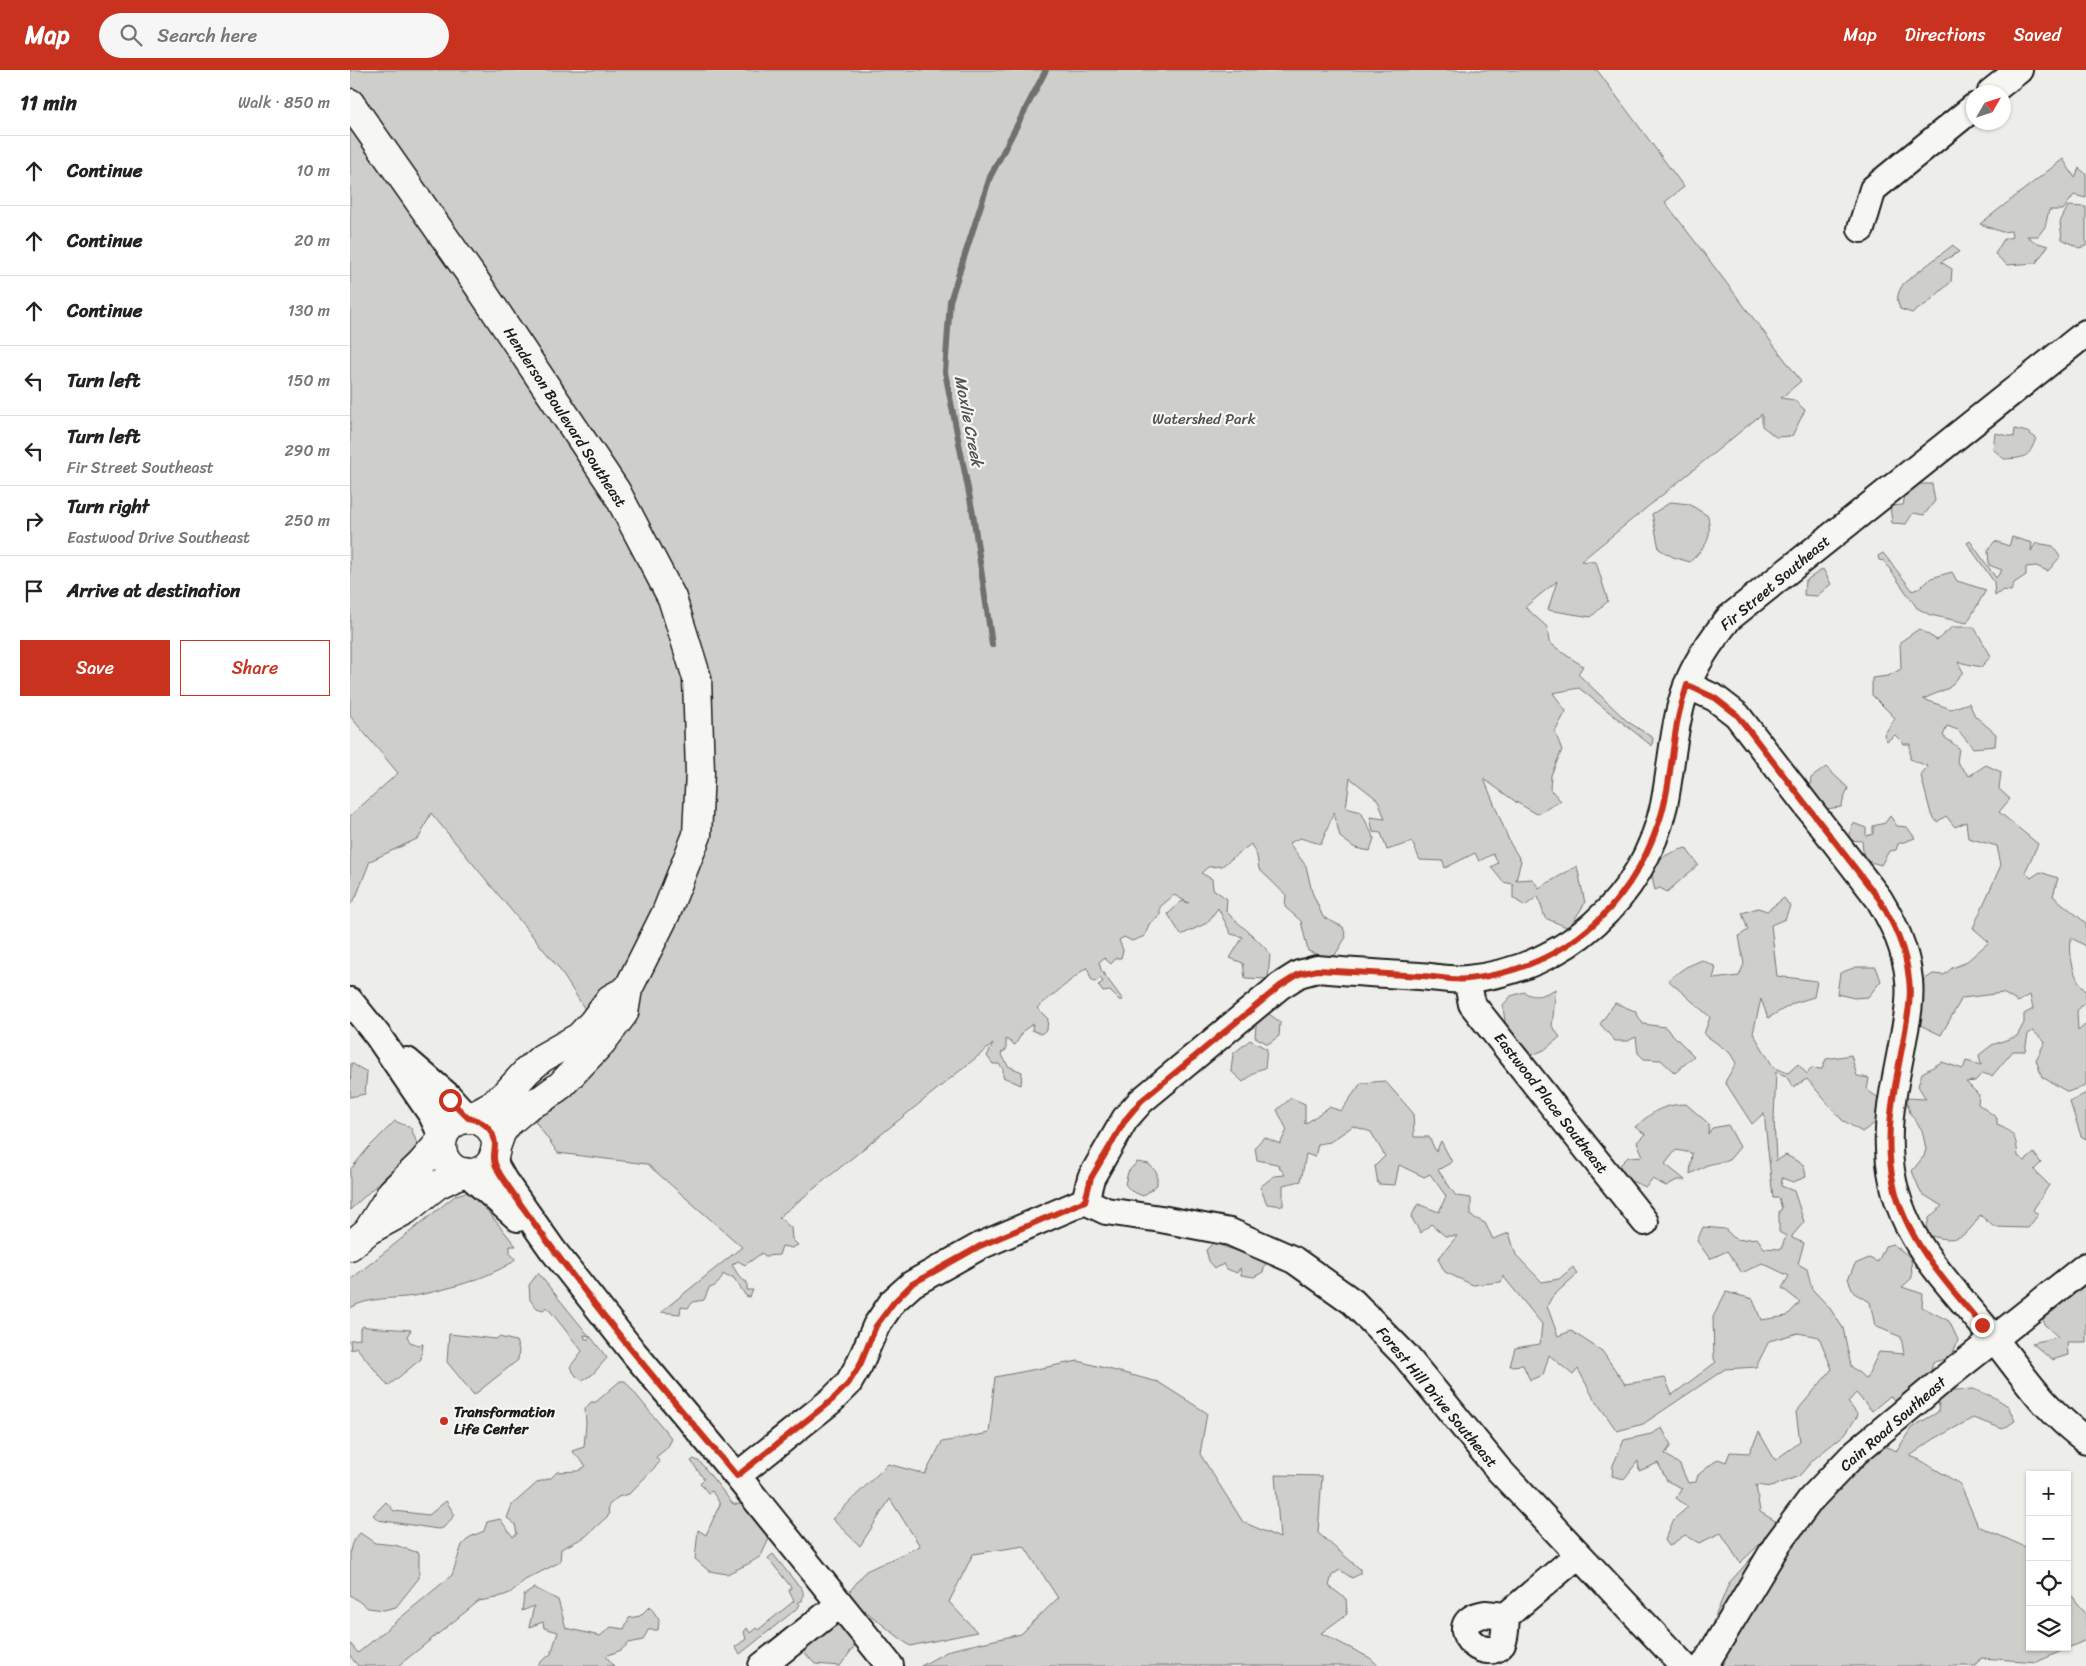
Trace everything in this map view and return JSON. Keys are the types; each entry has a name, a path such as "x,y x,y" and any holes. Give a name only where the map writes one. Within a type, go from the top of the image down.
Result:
{"main road":[{"name":"Henderson Boulevard Southeast","path":"350,103 478,285 616,491 672,598 697,678 700,772 697,835 666,913 628,989 624,1012 602,1042 561,1084 529,1105 508,1123 501,1133 494,1153"},
{"path":"359,1238 392,1192 422,1164 452,1125 492,1105 506,1094 542,1058 578,1037 593,1022 610,999 628,989"},
{"path":"359,1238 406,1210 437,1185 465,1172 480,1170 487,1165 494,1153 493,1134 475,1119 468,1118"},
{"path":"443,1138 443,1155 454,1169 465,1172"}],"street":[{"path":"2000,85 2019,70"},
{"path":"1861,229 1873,189 1966,113"},
{"name":"Fir Street Southeast","path":"1085,1201 1091,1178 1126,1119 1141,1101 1280,986 1299,974 1317,970 1467,979 1506,971 1536,962 1557,951 1582,934 1618,900 1632,881 1646,856 1660,821 1676,726 1687,685 1708,643 1729,618 2086,333"},
{"path":"1687,685 1715,698 1737,715 1879,899 1895,925 1904,952 1910,980 1909,1010 1891,1110 1889,1148 1894,1186 1905,1220 1921,1250 1940,1277 1995,1340 2052,1412 2063,1424 2086,1440"},
{"name":"Eastwood Place Southeast","path":"1467,979 1472,1004 1645,1222"},
{"path":"350,1001 378,1036 432,1115 443,1138"},
{"path":"378,1036 449,1098 468,1118"},
{"path":"494,1153 496,1167 504,1181 552,1249 634,1353 737,1476 890,1666"},
{"path":"465,1172 552,1249"},
{"path":"737,1476 832,1400 848,1384 860,1365 876,1326 894,1302 912,1284 980,1246 1085,1201"},
{"name":"Forest Hill Drive Southeast","path":"1085,1201 1106,1211 1230,1232 1294,1260 1354,1302 1405,1355 1494,1464 1684,1666"},
{"name":"Cain Road Southeast","path":"1704,1666 1778,1543 1811,1499 1856,1452 1950,1374 2086,1266"},
{"path":"1506,1616 1578,1555"},
{"path":"762,1666 840,1604"}],"green space":[{"name":"Watershed Park","path":"350,70 1597,70 1684,187 1665,202 1801,381 1781,398 1794,400 1805,410 1792,436 1776,437 1762,426 1762,414 1581,561 1596,562 1608,601 1591,617 1548,610 1557,581 1525,607 1547,627 1549,642 1583,666 1578,674 1627,721 1653,738 1652,746 1579,688 1553,693 1566,711 1555,732 1562,750 1551,775 1550,789 1561,801 1537,814 1516,802 1484,779 1510,843 1521,861 1516,880 1532,879 1539,888 1577,866 1585,903 1569,928 1545,918 1538,896 1525,906 1513,898 1513,884 1503,882 1491,867 1498,863 1493,854 1479,861 1475,853 1445,868 1443,861 1420,860 1412,842 1387,850 1381,833 1373,832 1370,817 1385,819 1378,800 1350,778 1346,808 1361,812 1374,838 1370,851 1355,848 1340,837 1334,812 1321,844 1300,838 1289,843 1306,866 1312,892 1323,917 1343,927 1346,937 1332,960 1308,951 1301,921 1285,907 1286,895 1259,869 1257,856 1251,844 1222,866 1208,867 1201,873 1212,879 1213,889 1227,899 1226,911 1260,942 1270,954 1268,979 1245,978 1243,963 1230,958 1243,937 1231,934 1218,908 1207,923 1181,935 1168,914 1182,901 1189,903 1174,895 1160,907 1160,916 1149,924 1145,936 1132,941 1124,937 1119,940 1123,950 1121,958 1116,958 1111,964 1104,958 1099,962 1101,970 1123,1000 1119,1000 1110,991 1103,992 1098,985 1103,982 1100,978 1095,982 1091,979 1087,967 1037,1008 1048,1019 1047,1029 1041,1034 1032,1030 1033,1024 1024,1030 1015,1045 1006,1039 1006,1050 1001,1053 1008,1066 1022,1072 1021,1085 1003,1077 1003,1069 999,1064 993,1064 987,1056 993,1044 779,1217 791,1228 792,1239 798,1245 792,1248 782,1246 779,1255 765,1256 762,1253 745,1265 738,1261 732,1265 741,1279 747,1282 747,1290 753,1290 750,1297 746,1296 733,1277 723,1274 718,1283 709,1288 704,1300 693,1302 688,1308 681,1307 680,1314 661,1312 742,1247 647,1164 558,1153 535,1121 583,1078 593,1022 558,967 431,813 419,838 370,861 356,897 350,905 350,816 398,773 350,716"},
{"path":"2063,159 2075,178 2079,168 2086,174 2086,198 2074,195 2063,210 2049,210 2045,227 2038,236 2027,236 2035,242 2048,246 2036,263 2007,265 1995,254 2004,239 2012,237 2011,231 2002,232 1980,224"},
{"path":"2068,206 2086,207 2086,246 2079,248 2062,239 2060,222"},
{"path":"1953,245 1959,252 1941,262 1952,269 1951,282 1925,305 1912,313 1900,309 1898,296 1904,283"},
{"path":"2015,429 2027,432 2036,438 2031,450 2025,456 2004,459 1993,449 1995,433 2014,437"},
{"path":"1907,484 1932,484 1935,501 1924,515 1913,513 1906,524 1892,523 1890,506 1903,505"},
{"path":"1671,502 1689,504 1708,516 1709,537 1701,551 1690,562 1673,557 1659,549 1652,514"},
{"path":"2012,537 2032,543 2031,551 2036,543 2053,546 2060,557 2048,571 2036,566 2026,567 2026,575 2014,583 2011,591 2003,590 1995,596 1994,582 1967,543 1970,541 1996,578 2002,570 1989,565 1988,550 1995,541 2009,546"},
{"path":"1883,553 1913,591 1931,578 1952,572 1957,581 1986,590 1967,623 1930,615 1917,608 1884,561 1879,560 1878,556"},
{"path":"1823,569 1831,584 1817,596 1804,595 1805,581"},
{"path":"1952,627 1974,627 1991,656 1981,667 1958,662 1963,672 1949,688 1923,699 1951,709 1969,703 1975,716 1996,734 1995,746 1973,748 1958,730 1947,726 1943,736 1959,748 1957,762 1969,776 1986,765 2001,772 1999,789 2010,799 1999,812 2038,844 2025,872 2031,878 2040,872 2058,878 2053,896 2086,923 2086,946 2071,938 2071,959 2078,980 2086,991 2086,1001 2077,1011 2078,1031 2086,1024 2086,1085 2068,1092 2042,1077 2036,1060 2045,1042 2033,1031 2028,1034 2025,1051 2013,1051 1992,1076 1982,1073 1975,1081 1966,1082 1979,1095 1978,1104 1997,1118 1997,1125 2008,1130 2014,1136 2018,1156 2025,1161 2034,1153 2041,1163 2034,1170 2049,1185 2033,1210 2038,1215 2028,1228 1994,1227 1980,1215 1963,1235 1951,1239 1925,1234 1929,1218 1942,1206 1921,1193 1912,1171 1924,1156 1926,1149 1922,1130 1910,1113 1906,1098 1926,1099 1918,1086 1922,1073 1942,1062 1963,1069 1966,1061 1981,1065 1979,1055 1992,1045 2017,1036 2024,1023 2024,1014 2033,1009 2030,995 2018,1002 2003,993 1962,998 1941,1035 1920,1025 1916,1013 1924,1002 1921,997 1922,981 1933,974 1944,975 1952,968 1965,963 1989,942 1973,928 2001,865 1997,846 1968,838 1966,822 1955,827 1946,816 1937,822 1931,814 1921,776 1927,766 1910,759 1910,744 1904,744 1895,735 1887,741 1884,735 1895,718 1872,695 1872,678 1888,676 1901,669 1900,642 1919,629 1937,640"},
{"path":"1826,767 1848,788 1841,807 1818,810 1809,797 1811,778"},
{"path":"1890,816 1897,826 1907,827 1915,838 1898,844 1896,850 1889,851 1881,865 1864,860 1862,841 1847,840 1853,823 1866,828 1866,836 1873,834 1873,826 1885,823"},
{"path":"1686,848 1698,865 1667,892 1660,888 1655,890 1653,873 1658,861 1663,857"},
{"path":"1784,898 1790,906 1785,919 1771,925 1777,976 1817,981 1814,997 1794,1003 1768,1018 1761,999 1753,1033 1774,1068 1788,1073 1798,1064 1807,1074 1811,1068 1822,1069 1826,1059 1851,1055 1857,1076 1869,1078 1867,1090 1883,1101 1885,1132 1875,1123 1862,1132 1842,1120 1807,1079 1793,1087 1786,1076 1776,1072 1774,1118 1776,1161 1786,1155 1804,1165 1806,1177 1793,1182 1782,1178 1781,1186 1794,1191 1804,1222 1792,1236 1792,1238 1804,1243 1798,1264 1807,1269 1812,1289 1829,1307 1843,1328 1851,1366 1866,1379 1879,1352 1904,1354 1901,1337 1875,1326 1870,1302 1854,1293 1848,1279 1855,1264 1869,1258 1878,1262 1885,1246 1893,1244 1911,1258 1912,1278 1902,1287 1923,1294 1922,1307 1949,1321 1958,1340 1951,1358 1933,1362 1928,1384 1898,1404 1890,1396 1872,1411 1856,1393 1848,1402 1858,1415 1845,1434 1814,1459 1799,1476 1771,1487 1756,1485 1760,1512 1777,1522 1772,1533 1875,1443 1897,1451 1911,1428 1938,1412 1940,1391 1973,1389 1994,1397 2008,1406 2015,1421 2003,1429 1973,1418 1934,1439 1910,1456 1960,1484 1978,1526 2026,1547 2026,1651 2062,1651 2037,1662 1981,1658 1976,1666 1702,1666 1701,1651 1729,1583 1770,1537 1740,1563 1721,1533 1699,1543 1685,1535 1669,1546 1665,1540 1674,1519 1688,1507 1676,1498 1682,1488 1667,1481 1658,1463 1639,1471 1638,1461 1624,1479 1612,1476 1613,1465 1624,1440 1651,1434 1662,1428 1671,1445 1665,1454 1680,1465 1688,1483 1696,1482 1698,1475 1718,1459 1726,1462 1730,1452 1749,1453 1759,1432 1775,1460 1800,1442 1796,1412 1832,1369 1819,1337 1798,1333 1769,1341 1756,1367 1725,1369 1643,1424 1617,1431 1593,1397 1578,1369 1573,1375 1549,1355 1543,1375 1530,1380 1523,1365 1510,1366 1515,1348 1540,1344 1542,1324 1503,1276 1501,1282 1473,1285 1445,1272 1438,1259 1457,1236 1445,1236 1431,1224 1421,1233 1411,1217 1418,1204 1439,1212 1446,1196 1430,1174 1424,1177 1399,1165 1395,1185 1378,1184 1375,1166 1385,1156 1371,1132 1353,1126 1330,1142 1318,1144 1315,1157 1306,1154 1301,1181 1283,1185 1283,1206 1267,1204 1260,1187 1274,1176 1285,1175 1277,1164 1257,1160 1255,1147 1264,1137 1280,1144 1287,1130 1277,1110 1291,1098 1305,1104 1305,1124 1329,1107 1341,1111 1361,1083 1385,1081 1413,1113 1414,1137 1429,1137 1436,1152 1441,1141 1452,1162 1438,1170 1456,1196 1471,1198 1471,1216 1485,1223 1493,1239 1509,1233 1516,1255 1542,1282 1559,1279 1573,1267 1577,1274 1552,1297 1547,1306 1558,1336 1571,1331 1602,1351 1625,1384 1665,1378 1672,1395 1716,1362 1714,1359 1713,1317 1726,1292 1753,1299 1761,1320 1787,1316 1800,1302 1782,1288 1789,1276 1762,1263 1742,1273 1727,1251 1710,1259 1697,1241 1703,1227 1725,1229 1736,1240 1757,1238 1764,1248 1781,1249 1786,1236 1779,1232 1779,1211 1782,1209 1779,1198 1773,1198 1764,1113 1752,1124 1725,1082 1736,1063 1730,1053 1704,1034 1710,1017 1668,980 1686,967 1702,960 1716,967 1713,979 1739,976 1744,964 1739,936 1748,930 1742,913 1758,908 1767,911"},
{"path":"1856,967 1876,967 1881,981 1868,997 1854,998 1837,994 1840,973"},
{"path":"1556,989 1552,1026 1560,1037 1544,1050 1532,1055 1518,1044 1507,1030 1503,1005 1511,996 1524,992 1536,996"},
{"path":"1615,1003 1635,1011 1643,1024 1665,1027 1694,1056 1675,1073 1661,1060 1644,1059 1638,1053 1636,1037 1628,1041 1615,1041 1600,1024"},
{"path":"1257,1013 1269,1014 1280,1022 1279,1036 1268,1044 1255,1037"},
{"path":"1250,1040 1267,1049 1265,1068 1258,1070 1243,1082 1231,1071 1233,1054"},
{"path":"351,1063 367,1072 365,1094 350,1097"},
{"path":"2086,1093 2086,1139 2081,1136 2070,1102"},
{"path":"1686,1104 1709,1124 1708,1134 1712,1128 1728,1125 1740,1147 1729,1160 1707,1165 1690,1174 1692,1153 1676,1150 1665,1164 1685,1180 1677,1180 1666,1186 1652,1179 1646,1187 1626,1179 1620,1165 1628,1157 1643,1156 1637,1142 1645,1134 1635,1127 1664,1107"},
{"path":"395,1121 411,1128 418,1146 350,1210 350,1170 368,1148"},
{"path":"1137,1162 1149,1164 1157,1173 1157,1185 1143,1196 1131,1191 1125,1184 1128,1172"},
{"path":"466,1192 472,1193 476,1197 516,1246 510,1246 510,1253 515,1259 513,1262 478,1279 453,1287 414,1296 373,1300 350,1308 350,1280 456,1195"},
{"path":"1213,1243 1243,1253 1259,1255 1266,1262 1263,1272 1254,1277 1241,1275 1240,1268 1237,1273 1227,1269 1224,1264 1215,1268 1209,1261 1206,1250"},
{"path":"2086,1261 2086,1342 2067,1342 2068,1355 2052,1360 2032,1343 2058,1337 2044,1324 2038,1296"},
{"path":"538,1273 589,1336 584,1335 585,1339 589,1339 590,1336 607,1358 592,1375 582,1380 576,1376 570,1367 582,1351 547,1307 543,1310 537,1308 530,1300 529,1285"},
{"path":"363,1326 411,1330 407,1336 410,1342 419,1345 423,1344 421,1359 388,1386 356,1347 351,1350 350,1340 360,1339 360,1329"},
{"path":"449,1334 496,1339 499,1337 516,1341 519,1350 518,1360 474,1395 447,1362"},
{"path":"1078,1361 1158,1382 1207,1413 1200,1454 1243,1522 1280,1538 1275,1475 1322,1476 1318,1533 1360,1569 1360,1574 1352,1578 1340,1570 1332,1575 1329,1586 1346,1599 1347,1614 1321,1633 1370,1658 1379,1666 921,1666 950,1650 1021,1634 1058,1598 1024,1546 973,1554 949,1602 977,1632 910,1646 846,1596 866,1571 920,1546 890,1499 860,1546 832,1519 888,1464 925,1474 942,1442 989,1433 995,1377"},
{"path":"620,1381 625,1381 672,1439 667,1448 656,1457 660,1462 629,1494 618,1497 608,1506 609,1515 585,1537 561,1549 560,1562 525,1580 510,1593 479,1601 398,1666 358,1666 350,1656 350,1643 358,1653 452,1575 462,1545 470,1537 484,1531 487,1522 500,1519 513,1537 517,1534 515,1524 507,1518 512,1505 538,1482 551,1478 557,1472 578,1471 586,1466 572,1451 584,1447 585,1409 591,1402 596,1402"},
{"path":"694,1459 700,1462 733,1504 753,1505 773,1530 761,1556 727,1574 709,1571 695,1559 698,1530 706,1535 720,1504 712,1491 708,1493 700,1483 704,1479 691,1461"},
{"path":"446,1501 455,1515 443,1528 438,1529 378,1520 373,1515 386,1502 394,1511 429,1515"},
{"path":"360,1533 375,1543 395,1545 419,1553 419,1578 396,1607 384,1610 368,1608 350,1595 350,1551 352,1543"},
{"path":"773,1554 801,1587 802,1601 798,1602 800,1605 794,1611 740,1654 735,1647 746,1639 744,1632 747,1628 750,1633 756,1628 758,1630 794,1601 789,1591 791,1587 768,1558"},
{"path":"535,1588 558,1600 566,1628 600,1636 611,1627 624,1629 629,1618 640,1616 650,1606 659,1620 658,1630 648,1630 643,1640 629,1643 621,1650 606,1656 614,1666 539,1666 539,1663 551,1654 558,1632 544,1628 543,1622 529,1627 534,1606 522,1611 524,1595"},
{"path":"2071,1594 2086,1614 2086,1640 2071,1647"},
{"path":"802,1624 840,1626 856,1644 840,1666 815,1664 801,1649"}],"waterway":[{"name":"Moxlie Creek","path":"992,645 973,514 945,372 950,301 990,177 1046,70"}],"place":[{"name":"Transformation Life Center","path":"444,1421"}],"route":[{"path":"450,1100 468,1118 482,1123 493,1134 496,1167 552,1249 634,1353 737,1476 832,1400 848,1384 860,1365 876,1326 894,1302 912,1284 980,1246 1085,1201 1091,1178 1126,1119 1141,1101 1280,986 1299,974 1317,970 1467,979 1506,971 1536,962 1557,951 1582,934 1618,900 1632,881 1646,856 1660,821 1676,726 1687,685 1715,698 1737,715 1879,899 1895,925 1904,952 1910,980 1909,1010 1891,1110 1889,1148 1894,1186 1905,1220 1921,1250 1940,1277 1982,1325"}]}
